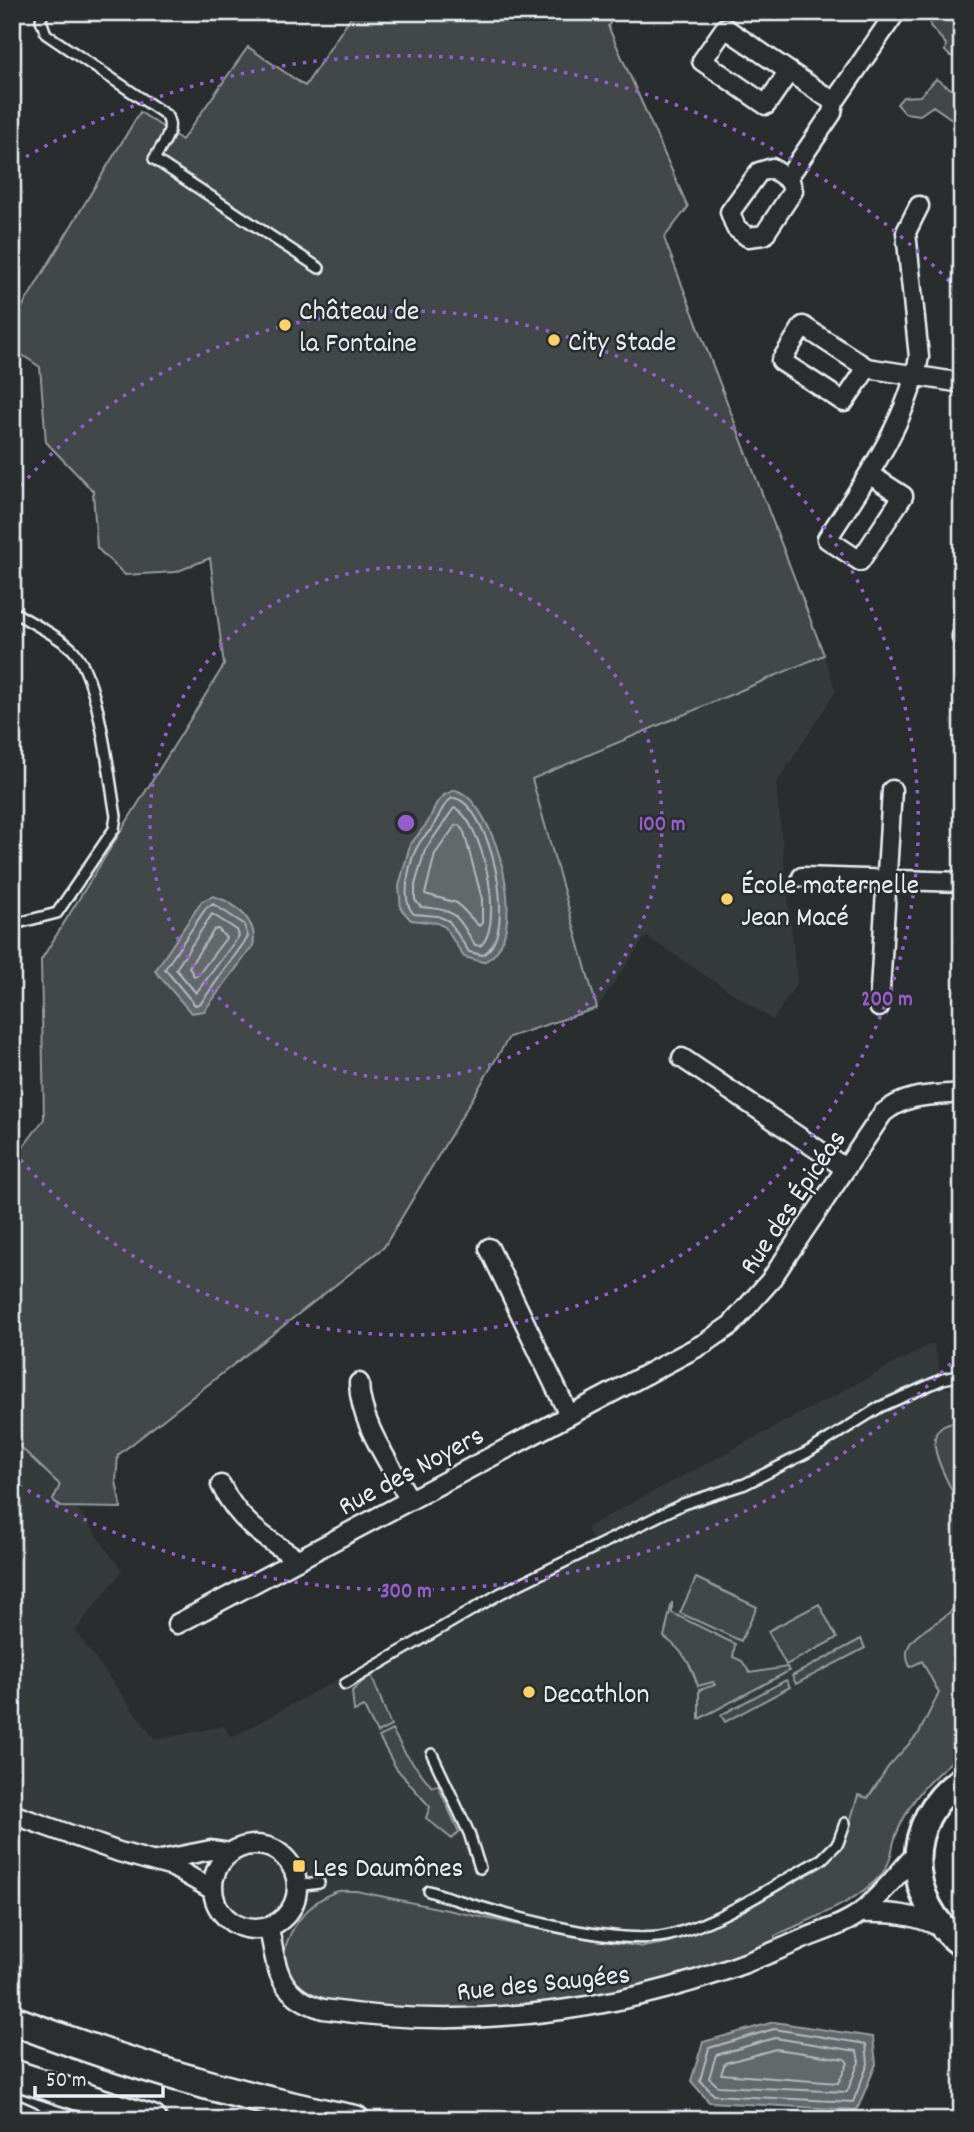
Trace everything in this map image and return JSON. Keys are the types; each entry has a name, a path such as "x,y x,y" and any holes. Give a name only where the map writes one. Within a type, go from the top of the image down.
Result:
{"highway":[{"path":"12,2020 140,2066 241,2094 355,2120"},
{"path":"12,2074 152,2120"},
{"path":"12,2113 28,2120"}],"main road":[{"path":"961,1945 941,1927 919,1886 916,1854 922,1828 934,1804 962,1779"}],"street":[{"path":"788,178 832,113 834,102 896,12"},
{"path":"788,73 766,105 702,61 725,28 834,102"},
{"path":"869,474 903,496 860,561 827,539 869,474 916,376 919,357 906,232 919,206"},
{"path":"867,368 844,402 781,361 803,326 867,368 962,383"},
{"path":"879,1007 892,790"},
{"path":"803,877 962,883"},
{"path":"682,1058 845,1168"},
{"name":"Rue des Épicéas","path":"668,1362 705,1343 749,1307 770,1281 883,1113 897,1102 912,1096 962,1093"},
{"path":"489,1248 569,1415"},
{"name":"Rue des Noyers","path":"177,1623 668,1362"},
{"path":"359,1383 359,1402 409,1499"},
{"path":"222,1485 231,1507 243,1521 296,1558"},
{"path":"12,1814 119,1852 156,1861 188,1874 213,1890"},
{"path":"246,1846 260,1846 275,1851 294,1871 297,1885 293,1905 285,1917 269,1928 251,1930 233,1923 216,1904 213,1890 220,1863 231,1853 246,1846"},
{"path":"156,1861 211,1850 231,1853"},
{"name":"Rue des Saugées","path":"269,1928 278,1976 290,1992 306,2004 341,2012 454,2019 548,2013 645,1996 742,1966 860,1913 916,1854"},
{"name":"Rue des Saugées","path":"860,1913 896,1912 917,1916 941,1927"}],"lane":[{"path":"43,12 41,20 46,34 166,115 171,122 170,130 154,159 319,268"},
{"path":"12,611 73,650 88,678 100,721 116,816 114,829 57,914 22,922 12,918"},
{"path":"345,1684 403,1647 501,1593 683,1504 745,1484 808,1452 880,1407 943,1379 962,1375"},
{"path":"432,1754 469,1833 480,1868"},
{"path":"429,1891 490,1912 621,1937 652,1939 700,1925 822,1859 838,1843 845,1823"},
{"path":"297,1885 319,1883"}],"shaded area":[{"path":"349,12 617,12 608,26 688,207 664,238 824,655 532,779 597,1008 509,1037 384,1247 118,1455 116,1481 121,1508 61,1507 53,1500 60,1485 12,1439 12,1162 44,1119 41,960 224,665 210,558 176,572 125,575 97,548 93,491 46,442 40,367 12,348 12,324 140,112 182,140 248,47 305,86 352,15"},
{"path":"939,12 959,25 962,23 962,53 958,56 950,56 945,51 946,44 930,26 932,13"},
{"path":"936,79 962,96 962,126 933,106 920,115 905,113 897,104 903,97 920,96"},
{"path":"824,655 836,691 776,784 797,983 773,1020 646,936 597,1008 532,779"},
{"path":"933,1343 944,1387 962,1395 962,1753 918,1791 895,1839 890,1861 882,1875 856,1896 775,1936 775,1940 739,1955 673,1976 598,1996 530,2004 283,1963 147,1847 131,1847 12,1803 12,1439 61,1485 61,1507 77,1508 122,1571 75,1631 155,1740 224,1726 231,1738 592,1540 587,1527"},
{"path":"962,1421 962,1516 944,1475 935,1445 936,1433 945,1425"},
{"path":"696,1578 757,1607 741,1641 680,1613"},
{"path":"962,1593 962,1753 931,1780 908,1809 885,1870 845,1903 775,1936 775,1940 729,1958 635,1986 539,2003 442,2009 349,2006 308,1997 293,1986 285,1973 287,1941 295,1925 306,1911 337,1891 356,1891 577,1937 643,1947 666,1943 712,1925 820,1868 840,1843 849,1825 858,1795 868,1798 888,1767 919,1733 939,1693 922,1661 910,1667 907,1655 909,1645 916,1636 948,1614"},
{"path":"672,1602 672,1613 735,1644 733,1657 742,1661 750,1673 787,1667 789,1671 699,1719 699,1690 715,1685 713,1682 698,1686 686,1659 664,1637"},
{"path":"819,1604 837,1638 786,1665 768,1631"},
{"path":"861,1639 865,1648 796,1684 792,1676"},
{"path":"371,1674 391,1726 377,1733 364,1707 354,1711 352,1691"},
{"path":"786,1680 790,1687 725,1722 721,1715"},
{"path":"392,1730 405,1753 432,1787 438,1785 459,1832 452,1839 426,1818 430,1807 396,1768 379,1737"}],"water":[{"path":"455,790 470,799 484,818 504,872 506,928 498,949 483,962 464,957 445,927 437,923 411,920 401,909 399,886 410,845 428,822 436,804 444,795"},
{"path":"213,896 244,914 252,929 253,946 204,1011 191,1013 155,971 202,901"},
{"path":"774,2022 873,2037 876,2064 857,2110 709,2102 691,2081 703,2042"}],"place":[{"name":"Château de la Fontaine","path":"285,325"},
{"name":"City Stade","path":"554,340"},
{"name":"École maternelle Jean Macé","path":"727,899"},
{"name":"Decathlon","path":"529,1692"},
{"name":"Les Daumônes","path":"299,1866"}]}
